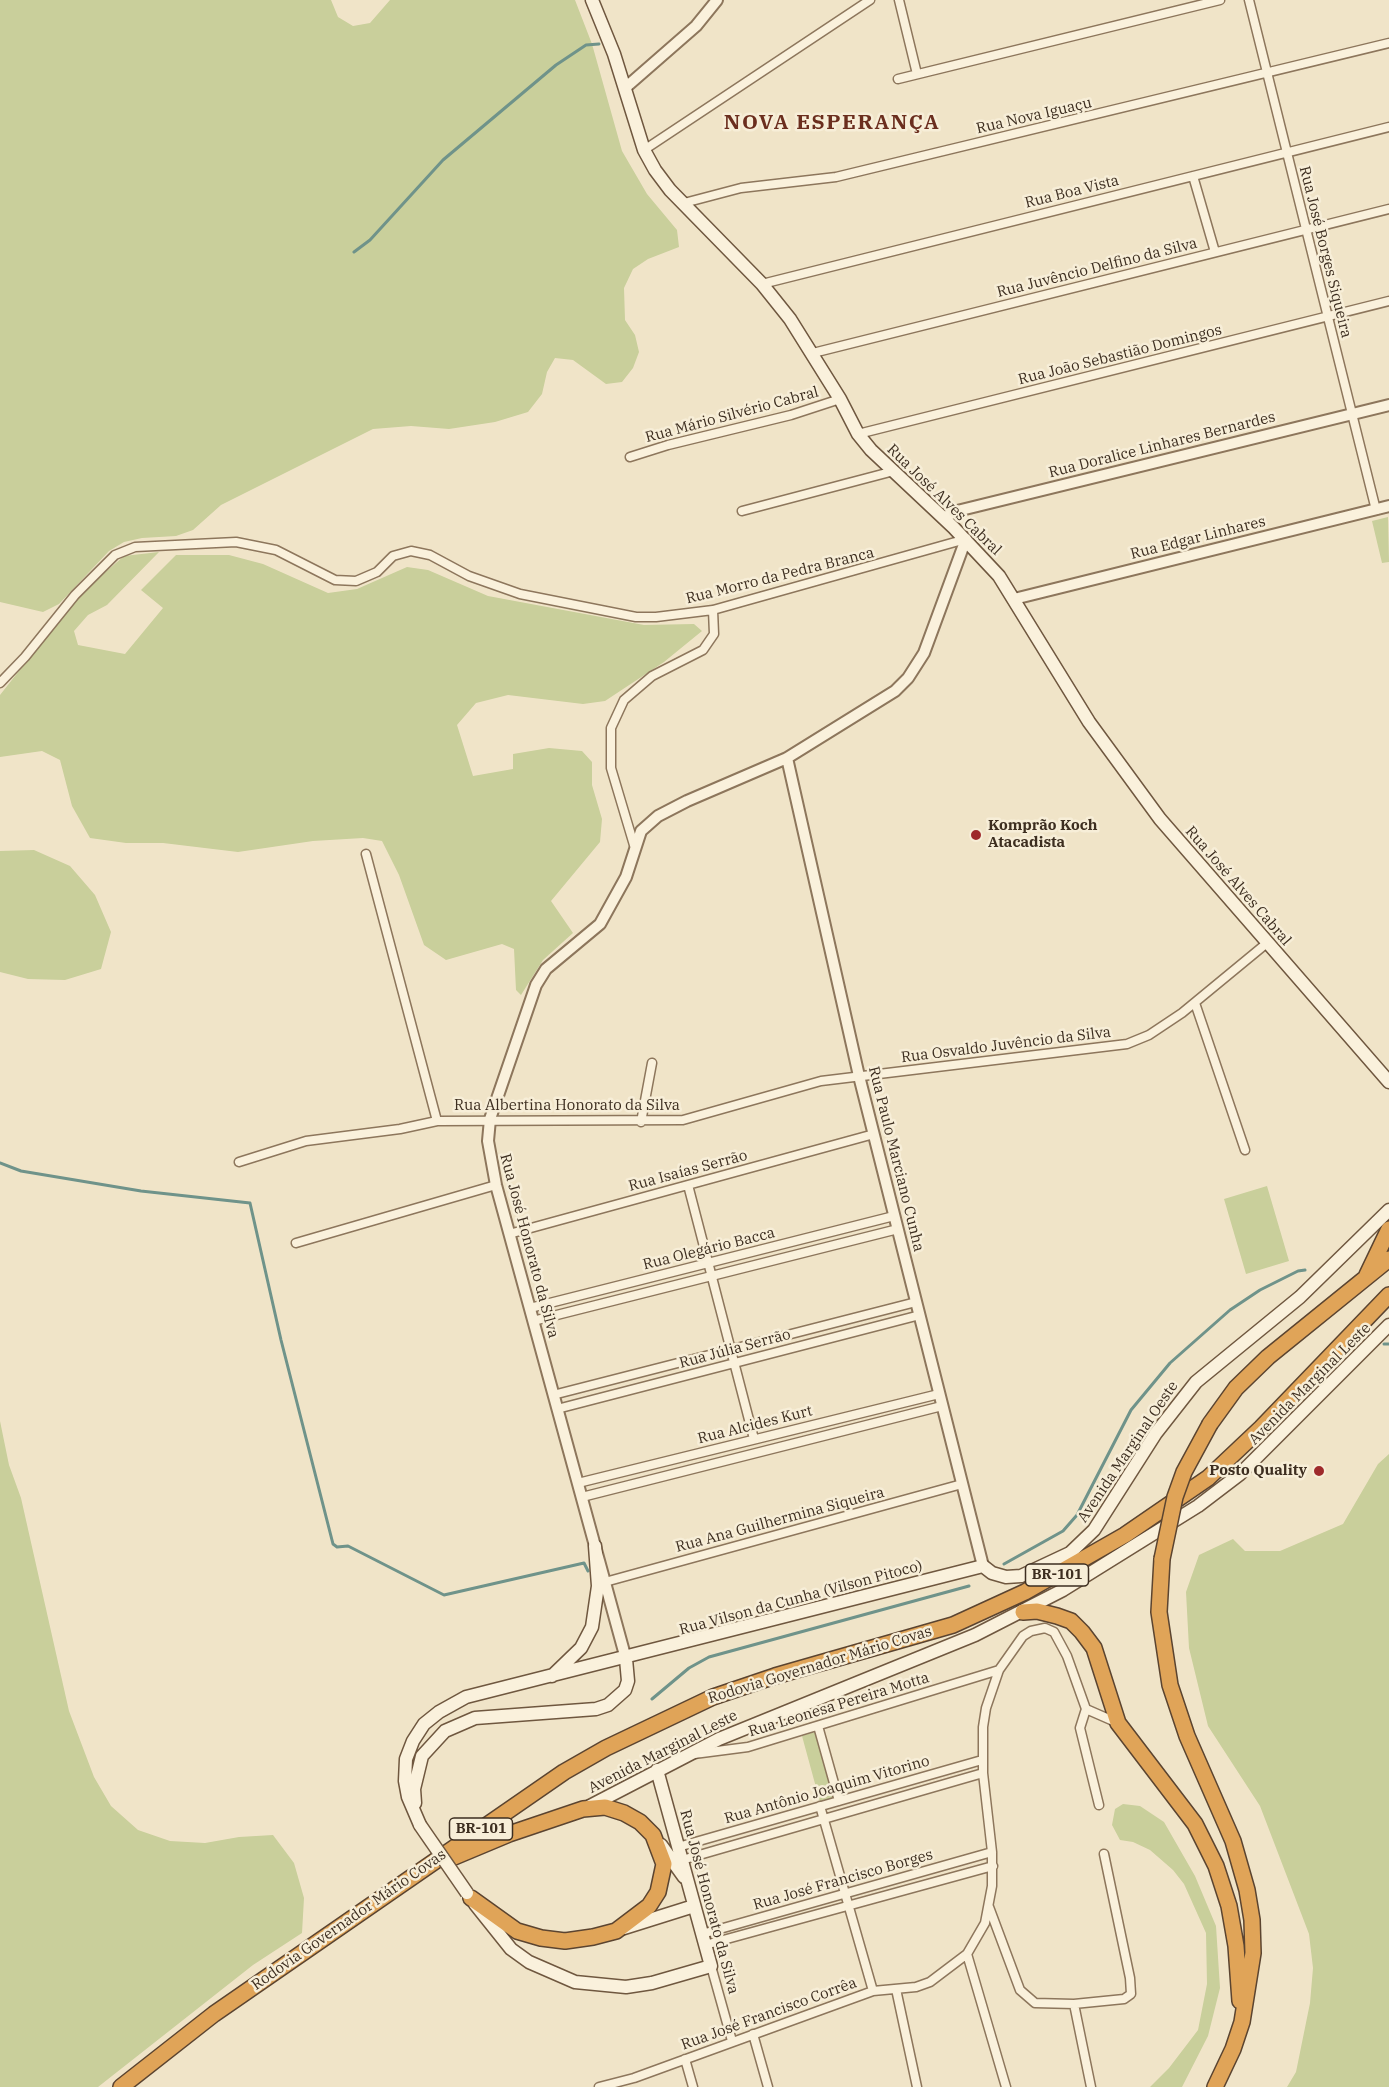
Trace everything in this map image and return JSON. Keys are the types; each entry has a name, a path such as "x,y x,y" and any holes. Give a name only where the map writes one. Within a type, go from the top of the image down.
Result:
{"highway":[{"path":"1364,1280 1389,1229"},
{"path":"1215,2087 1242,2022 1253,1953 1247,1890 1233,1841 1187,1736 1170,1685 1159,1612 1162,1559 1178,1488 1210,1424 1236,1388 1268,1357 1389,1259"},
{"name":"Rodovia Governador Mário Covas","path":"121,2087 214,2014 564,1772 645,1727 712,1697 775,1676 953,1625 1025,1592 1078,1563 1168,1508 1208,1478 1261,1428 1389,1294"},
{"path":"1023,1612 1037,1611 1057,1616 1071,1621 1082,1632 1094,1648 1118,1723 1189,1816 1216,1866 1229,1906 1236,1946 1242,2022"},
{"path":"398,1887 485,1842 583,1809 605,1808 624,1813 640,1822 653,1835 664,1864 658,1892 636,1918 616,1931 565,1941 541,1938 517,1931 469,1895"}],"main road":[{"name":"Rua José Alves Cabral","path":"592,0 609,40 644,150 655,170 762,284 813,353 858,434 966,539 999,576 1089,722 1160,819 1389,1082"},
{"name":"Avenida Marginal Oeste","path":"983,1566 1006,1577 1021,1576 1070,1553 1084,1541 1104,1516 1156,1433 1196,1382 1300,1297 1389,1210"},
{"name":"Avenida Marginal Leste","path":"583,1809 685,1755 754,1724 975,1635 1023,1612 1072,1584 1218,1492 1263,1453 1389,1325"},
{"path":"550,1677 572,1658 589,1636 602,1584 595,1546"},
{"name":"Rua Vilson da Cunha (Vilson Pitoco)","path":"419,1822 405,1781 406,1759 413,1741 424,1724 446,1707 466,1697 626,1659 983,1566"},
{"path":"626,1659 628,1681 625,1690 608,1705 596,1708 475,1718 445,1731 422,1756 417,1773 414,1789 419,1822 469,1895 511,1949 529,1962 575,1982 626,1987 652,1983 711,1966"},
{"name":"Rua José Honorato da Silva","path":"657,1770 711,1966"},
{"path":"653,1835 688,1883"},
{"path":"616,1931 694,1906"}],"street":[{"path":"625,88 696,26 717,0"},
{"path":"644,150 870,0"},
{"path":"899,0 917,74"},
{"path":"898,79 1220,0"},
{"name":"Rua José Borges Siqueira","path":"1248,0 1376,510"},
{"name":"Rua Nova Iguaçu","path":"684,203 741,188 836,177 1389,43"},
{"name":"Rua Boa Vista","path":"762,284 1389,127"},
{"path":"1193,176 1215,252"},
{"name":"Rua Juvêncio Delfino da Silva","path":"813,353 1389,209"},
{"name":"Rua João Sebastião Domingos","path":"858,434 1389,301"},
{"name":"Rua Mário Silvério Cabral","path":"630,457 840,399"},
{"name":"Rua Doralice Linhares Bernardes","path":"943,518 957,511 1389,405"},
{"path":"742,512 894,471"},
{"name":"Rua Edgar Linhares","path":"1014,599 1389,506"},
{"name":"Rua Morro da Pedra Branca","path":"0,683 25,657 75,595 115,555 135,547 236,542 276,550 335,580 356,580 377,572 393,556 411,551 430,555 469,576 520,594 636,617 656,617 712,610 966,539"},
{"name":"Rua José Honorato da Silva","path":"595,1546 489,1153 490,1119 536,985 546,969 600,924 626,877 634,845 641,831 658,816 787,758 895,691 908,678 924,653 946,585 966,539"},
{"path":"634,845 611,768 611,728 624,700 652,676 703,650 714,634 712,610"},
{"name":"Rua Paulo Marciano Cunha","path":"787,758 859,1076 983,1566"},
{"path":"366,854 437,1121"},
{"name":"Rua Osvaldo Juvêncio da Silva","path":"859,1076 1127,1044 1149,1035 1196,1003 1267,943"},
{"path":"1196,1003 1245,1150"},
{"path":"641,1122 652,1063"},
{"name":"Rua Albertina Honorato da Silva","path":"239,1162 306,1141 400,1129 437,1121 490,1119 641,1122 697,1117 785,1089 859,1076"},
{"name":"Rua Isaías Serrão","path":"509,1234 874,1134"},
{"path":"296,1243 496,1185"},
{"path":"688,1185 734,1363 758,1438 765,1451"},
{"name":"Rua Olegário Bacca","path":"530,1308 894,1215"},
{"name":"Rua Olegário Bacca","path":"533,1321 898,1229"},
{"name":"Rua Júlia Serrão","path":"554,1395 916,1302"},
{"name":"Rua Júlia Serrão","path":"557,1409 920,1315"},
{"path":"649,1370 653,1384"},
{"name":"Rua Alcides Kurt","path":"578,1483 939,1394"},
{"name":"Rua Alcides Kurt","path":"582,1497 942,1406"},
{"name":"Rua Ana Guilhermina Siqueira","path":"602,1584 962,1484"},
{"path":"602,1584 610,1600 626,1659"},
{"name":"Rua José Francisco Corrêa","path":"599,2087 685,2059 873,1991 930,1982 967,1954 985,1923 993,1866 982,1760 986,1708 999,1670 1023,1636 1045,1628 1054,1632 1067,1656 1086,1709 1080,1728 1099,1805"},
{"name":"Rua Leonesa Pereira Motta","path":"685,1755 748,1747 999,1670"},
{"path":"1086,1709 1118,1723"},
{"path":"818,1726 839,1801"},
{"name":"Rua Antônio Joaquim Vitorino","path":"678,1847 982,1760"},
{"name":"Rua Antônio Joaquim Vitorino","path":"682,1860 983,1773"},
{"path":"820,1806 873,1991"},
{"name":"Rua José Francisco Borges","path":"704,1939 845,1893 992,1852"},
{"path":"989,1907 1016,1980 1026,1997 1035,2003 1074,2004 1124,1999 1131,1994 1125,1947 1104,1854"},
{"name":"Rua José Francisco Borges","path":"704,1939 849,1906 993,1866"},
{"path":"967,1954 1006,2087"},
{"name":"Rua José Honorato da Silva","path":"711,1966 732,2042"},
{"path":"896,1989 917,2087"},
{"path":"1074,2004 1091,2087"},
{"path":"753,2034 768,2087"},
{"path":"685,2059 693,2087"}],"green space":[{"path":"0,0 331,0 338,17 353,26 370,23 390,0 575,0 592,44 622,151 647,194 677,230 679,247 648,259 633,269 624,288 625,320 635,335 639,352 633,368 622,382 606,384 573,360 555,358 547,372 542,394 528,412 495,422 449,429 411,426 373,429 221,505 193,530 176,536 142,538 124,542 109,551 59,604 43,612 0,602"},
{"path":"1388,517 1389,562 1382,563 1372,521"},
{"path":"159,552 107,605 88,615 74,631 78,645 125,654 163,608 141,590 176,555 229,555 263,564 328,593 357,589 407,567 428,570 488,596 644,625 694,624 702,631 664,662 605,701 583,704 508,695 476,703 457,725 473,776 513,769 513,754 549,748 582,751 592,762 592,785 602,819 600,842 551,901 573,933 543,960 521,995 516,990 514,949 502,944 446,960 424,945 399,875 382,841 363,838 313,841 238,852 163,843 126,843 90,838 72,806 60,760 42,751 0,757 0,695 79,595 124,556"},
{"path":"34,850 70,866 95,895 111,932 101,969 65,980 28,979 0,972 0,851"},
{"path":"1267,1186 1289,1261 1246,1274 1224,1199"},
{"path":"0,1421 9,1465 21,1498 69,1711 94,1777 111,1806 138,1830 170,1841 205,1843 239,1837 273,1835 294,1863 304,1898 302,1933 253,1965 98,2087 0,2087"},
{"path":"1389,1454 1389,2087 1287,2087 1296,2072 1310,2003 1313,1968 1309,1934 1260,1806 1208,1726 1189,1648 1186,1592 1199,1555 1233,1539 1245,1551 1280,1551 1343,1524 1378,1464"},
{"path":"815,1732 833,1798 820,1802 802,1736"},
{"path":"1123,1804 1140,1806 1164,1822 1195,1876 1216,1926 1220,1988 1208,2036 1182,2087 1150,2087 1169,2068 1198,2030 1207,1984 1206,1933 1184,1884 1173,1870 1150,1850 1133,1842 1120,1840 1112,1825 1115,1809"}],"waterway":[{"path":"354,252 370,240 443,160 556,65 586,45 599,44"},
{"path":"0,1163 21,1171 141,1191 250,1203 281,1340 333,1544 337,1547 348,1546 444,1595 584,1563 588,1571"},
{"path":"1004,1564 1063,1531 1077,1515 1131,1410 1170,1363 1230,1310 1260,1290 1298,1271 1305,1270"},
{"path":"1384,1344 1389,1344"},
{"path":"652,1699 689,1668 709,1657 969,1586"}],"place":[{"name":"Komprão Koch Atacadista","path":"976,835"},
{"name":"Posto Quality","path":"1319,1471"}],"district":[{"name":"NOVA ESPERANÇA","path":"832,123"}]}
